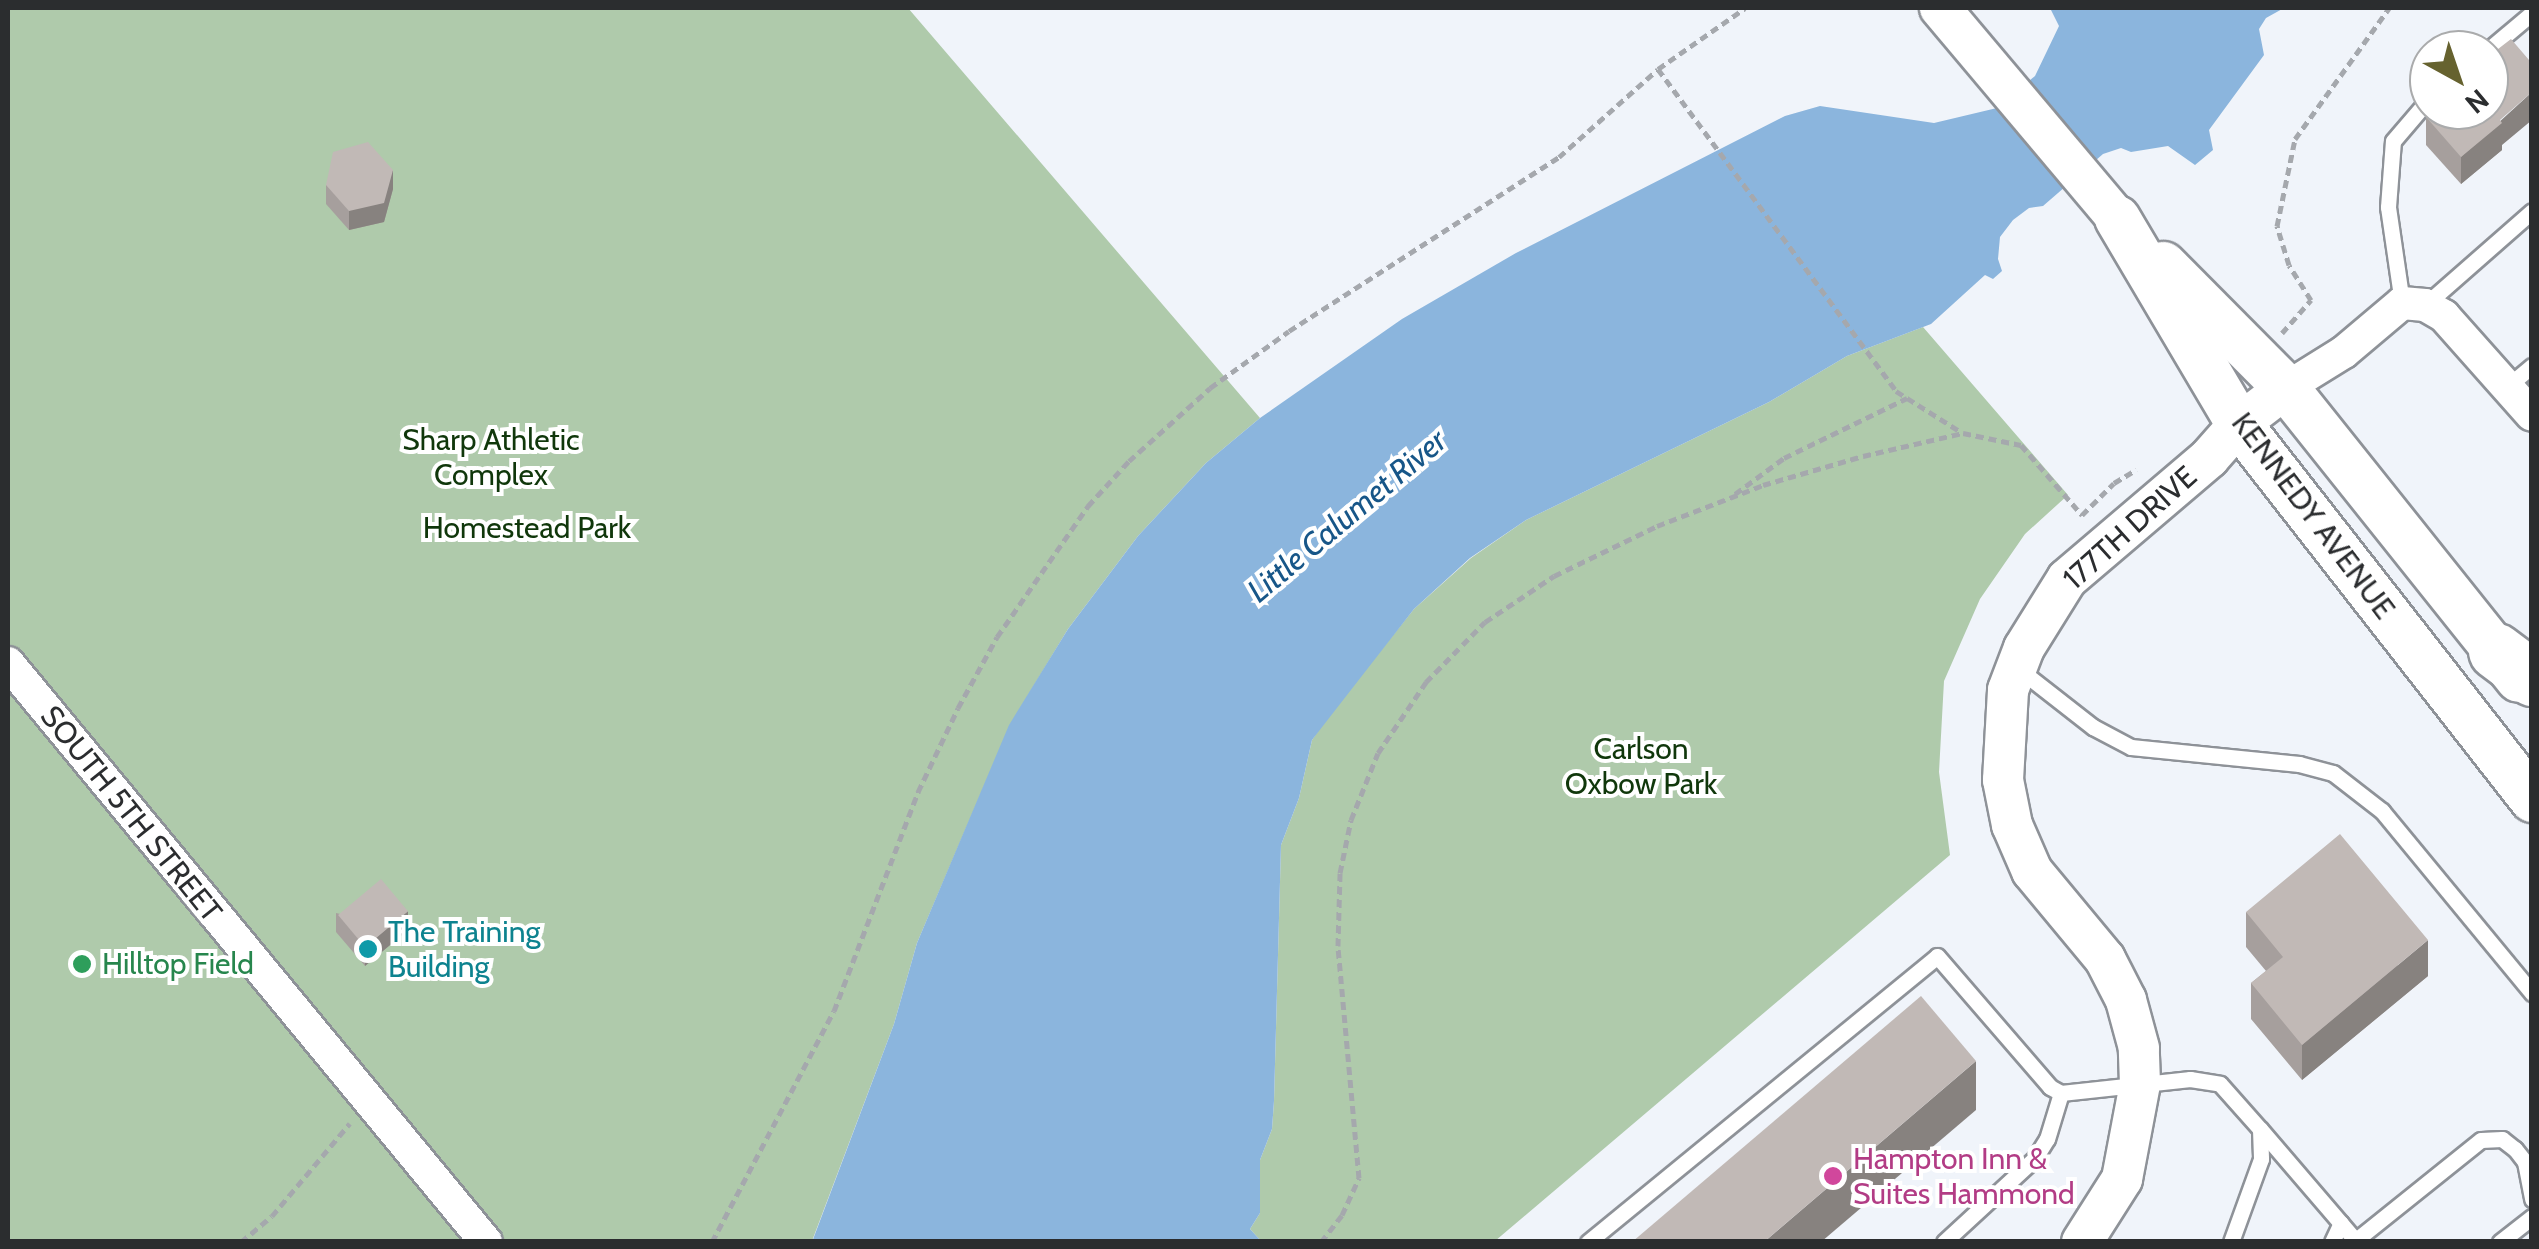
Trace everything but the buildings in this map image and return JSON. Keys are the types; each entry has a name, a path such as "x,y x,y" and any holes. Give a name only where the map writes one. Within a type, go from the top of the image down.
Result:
{"main road":[{"name":"KENNEDY AVENUE","path":"2117,218 2286,388 2514,665 2532,696"},
{"name":"KENNEDY AVENUE","path":"2117,218 2239,424 2532,799"}],"street":[{"name":"KENNEDY AVENUE","path":"1940,8 2117,218"},
{"path":"2286,388 2413,304 2444,316 2520,376 2532,414"},
{"name":"177TH DRIVE","path":"2082,1242 2122,1180 2140,1084 2139,1048 2126,1000 2105,959 2032,870 2012,825 2003,780 2008,690 2042,614 2067,579 2209,458 2239,424 2286,388"},
{"name":"SOUTH 5TH STREET","path":"8,663 486,1242"}],"lane":[{"path":"2509,32 2532,13"},
{"path":"2409,123 2393,141 2388,207 2413,304 2532,211"},
{"path":"2016,668 2093,727 2132,747 2300,764 2333,774 2382,811 2532,992"},
{"path":"1588,1242 1937,956 2035,1070 2061,1093 2190,1079 2220,1084 2357,1241 2481,1140 2502,1139 2515,1149 2525,1162 2532,1199"},
{"path":"1944,1242 2035,1158 2047,1139 2061,1093"},
{"path":"2231,1242 2261,1159 2260,1128"},
{"path":"2500,1242 2532,1217"},
{"path":"2332,1242 2341,1223"}],"path":[{"path":"712,1242 834,1011 918,792 958,708 1027,590 1088,506 1129,461 1210,388 1289,331 1558,157 1658,69 1745,8"},
{"path":"2295,315 2311,300 2289,265 2277,226 2294,140 2389,8"},
{"path":"1658,69 1896,391 1963,433 2021,445 2082,515 2114,483 2145,463"},
{"path":"1729,498 1784,458 1907,398"},
{"path":"1321,1242 1342,1215 1359,1178 1338,946 1340,873 1352,820 1378,753 1426,682 1485,622 1554,576 1658,526 1729,498 1863,456 1963,433"},
{"path":"241,1242 272,1216 366,1101"}],"green space":[{"name":"Homestead Park","path":"8,8 908,8 1260,418 1206,463 1138,536 1068,629 1010,725 917,943 894,1024 812,1241 8,1241"},
{"name":"Carlson Oxbow Park","path":"1923,327 2068,495 2025,534 1980,599 1944,681 1939,772 1950,855 1495,1241 1261,1241 1250,1229 1260,1213 1260,1160 1272,1129 1281,845 1299,798 1312,740 1329,715 1414,609 1471,558 1526,520 1769,402 1847,356"}],"water":[{"name":"Little Calumet River","path":"2050,8 2284,8 2266,18 2259,29 2264,55 2209,130 2213,150 2195,165 2168,146 2131,152 2121,148 2103,154 2043,206 2029,208 2013,220 2000,237 1998,259 2002,271 1993,279 1985,275 1931,324 1847,356 1769,402 1526,520 1470,558 1414,609 1312,740 1299,798 1281,845 1272,1129 1260,1160 1260,1213 1250,1229 1261,1241 812,1242 894,1024 917,943 1009,725 1068,629 1138,536 1206,463 1260,418 1402,319 1516,253 1785,116 1820,106 1934,123 1997,108 2035,76 2059,26"}],"place":[{"name":"The Training Building","path":"368,949"},
{"name":"Hilltop Field","path":"82,964"},
{"name":"Hampton Inn & Suites Hammond","path":"1833,1176"}],"park label":[{"name":"Sharp Athletic Complex","path":"491,457"}]}
